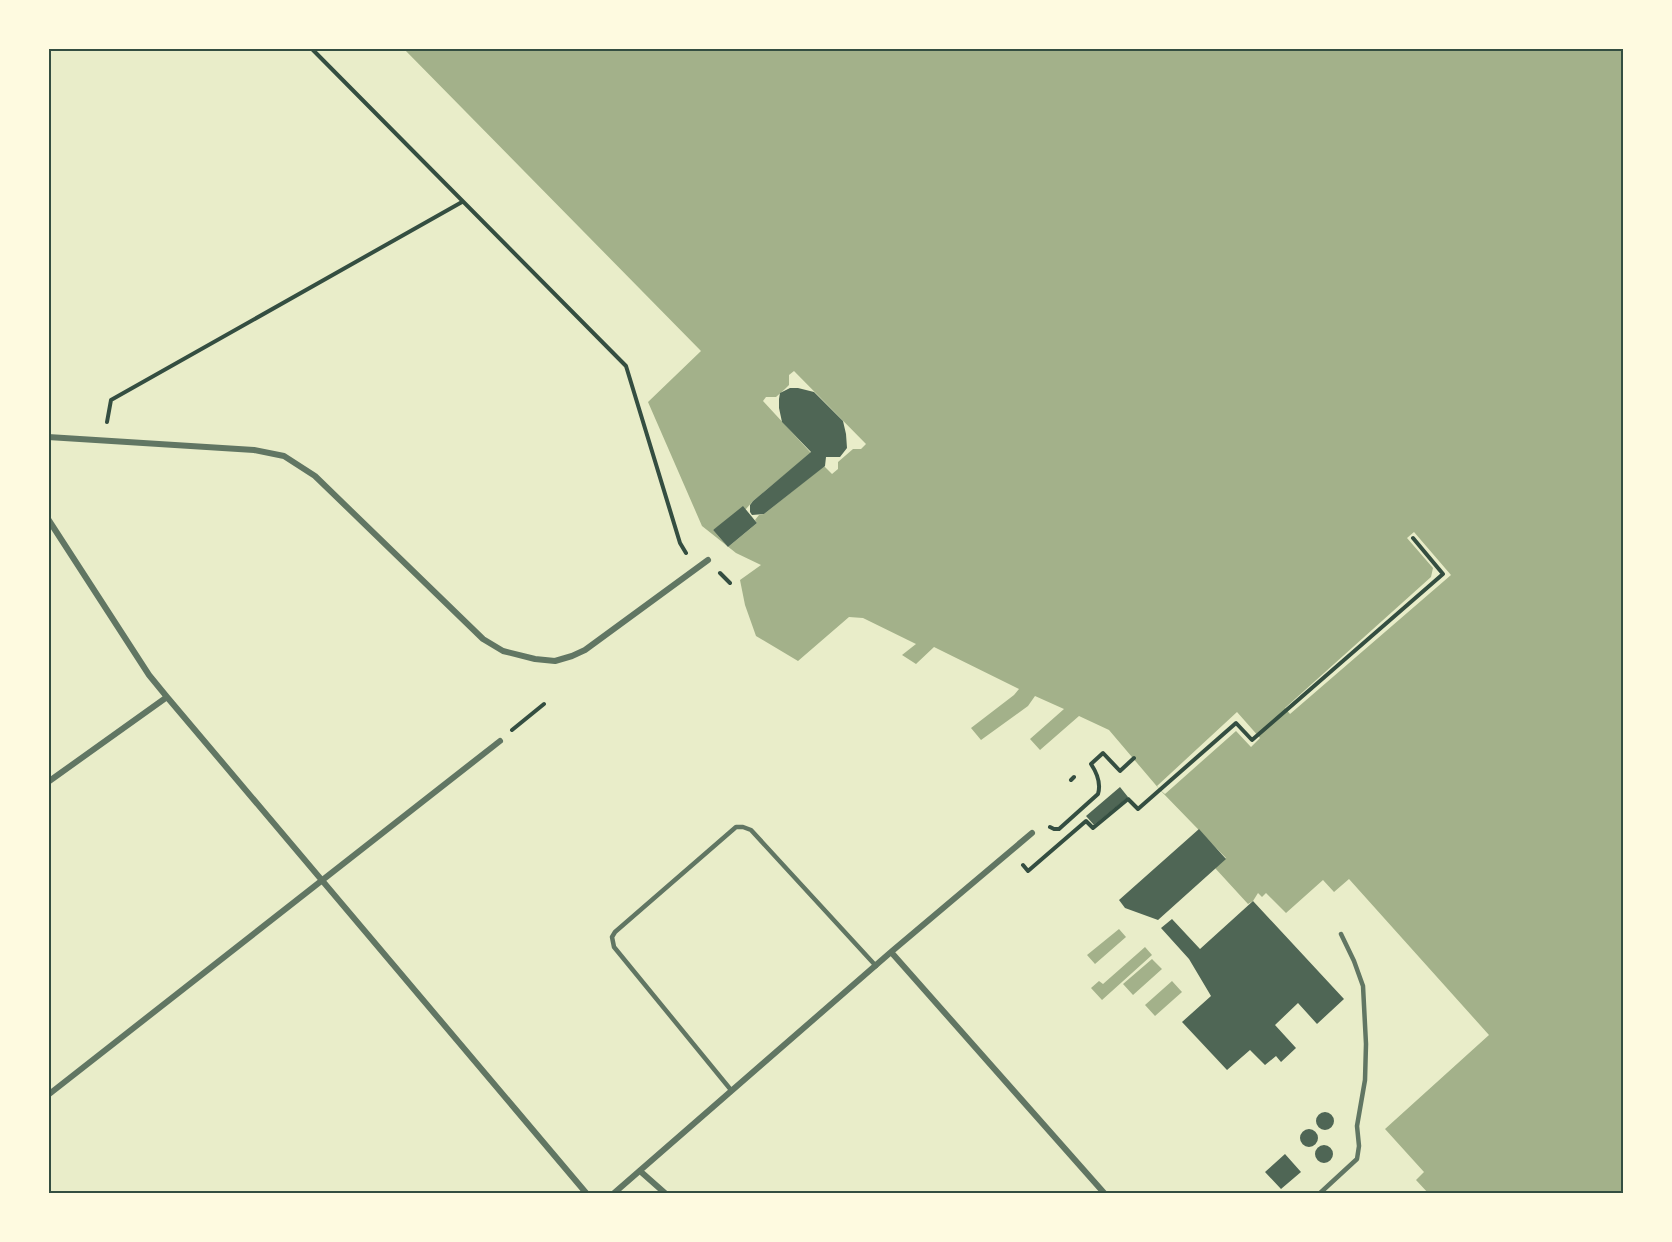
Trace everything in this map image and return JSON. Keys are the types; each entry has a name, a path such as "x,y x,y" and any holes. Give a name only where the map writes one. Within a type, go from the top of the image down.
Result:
{"street":[{"path":"48,437 254,450 284,456 315,476 483,639 503,651 535,659 555,661 585,650 708,560"},
{"path":"48,519 149,675 587,1194"},
{"path":"48,782 167,697"},
{"path":"48,1095 500,741"},
{"path":"613,1194 891,952 1032,833"},
{"path":"891,952 1105,1194"},
{"path":"640,1171 666,1194"}],"lane":[{"path":"731,1090 612,941 615,932 736,827 751,830 876,966"},
{"path":"1318,1194 1357,1159 1359,1146 1357,1126 1365,1080 1366,1044 1362,986 1354,961 1341,934"}],"path":[{"path":"311,48 626,366 680,543 694,570"},
{"path":"103,441 111,400 462,202"},
{"path":"1055,848 1086,820 1093,828 1128,798 1137,809 1236,723 1252,740 1287,711 1443,574 1413,538"},
{"path":"500,741 544,704"},
{"path":"1032,833 1046,824 1054,830 1059,829 1095,798 1099,789 1095,770 1091,764 1103,753 1120,771 1134,758"}],"shaded area":[{"path":"403,48 1624,48 1624,1194 1429,1194 1416,1180 1424,1172 1385,1129 1489,1035 1349,879 1334,892 1323,880 1286,913 1266,893 1262,897 1258,893 1248,904 1215,868 1226,858 1160,790 1109,730 1079,716 1040,750 1030,739 1064,709 1035,696 1028,706 981,740 971,728 1019,689 934,647 916,664 902,655 916,644 863,618 849,617 798,661 756,636 745,605 740,580 761,565 736,553 702,526 648,402 701,351"},
{"path":"1119,929 1126,937 1095,964 1087,955"},
{"path":"1145,947 1152,955 1102,1000 1091,988 1099,981 1103,984"},
{"path":"1152,959 1162,969 1133,995 1123,984"},
{"path":"1172,981 1182,992 1155,1016 1145,1005"}],"pier":[{"path":"794,371 866,444 861,449 853,449 838,462 838,469 832,474 824,466 764,514 759,515 755,520 757,523 728,547 713,530 746,509 811,453 763,401 766,397 776,397 785,389 789,385 789,375"},
{"path":"1414,532 1451,575 1290,714 1285,708 1431,577 1433,568 1407,538"},
{"path":"1237,712 1260,738 1251,747 1236,731 1165,794 1160,790 1157,786"}],"building":[{"path":"790,388 814,392 843,421 847,448 840,457 826,457 825,466 764,514 752,515 750,505 753,501 811,452 782,422 779,408 780,393"},
{"path":"743,506 757,523 728,547 713,530"},
{"path":"1120,787 1128,797 1094,825 1086,816"},
{"path":"1199,829 1226,859 1158,920 1125,908 1119,900"},
{"path":"1253,901 1344,999 1317,1024 1298,1003 1275,1025 1296,1048 1281,1062 1276,1056 1265,1065 1250,1050 1227,1070 1182,1022 1211,996 1189,959 1161,928 1172,919 1200,949"},
{"path":"1325,1112 1331,1115 1334,1121 1331,1127 1325,1130 1319,1127 1316,1121 1319,1115"},
{"path":"1309,1129 1315,1132 1318,1138 1315,1144 1309,1147 1303,1144 1300,1138 1303,1132"},
{"path":"1324,1145 1330,1148 1333,1154 1330,1160 1324,1163 1318,1160 1315,1154 1318,1148"},
{"path":"1285,1154 1301,1172 1281,1189 1265,1172"}]}
